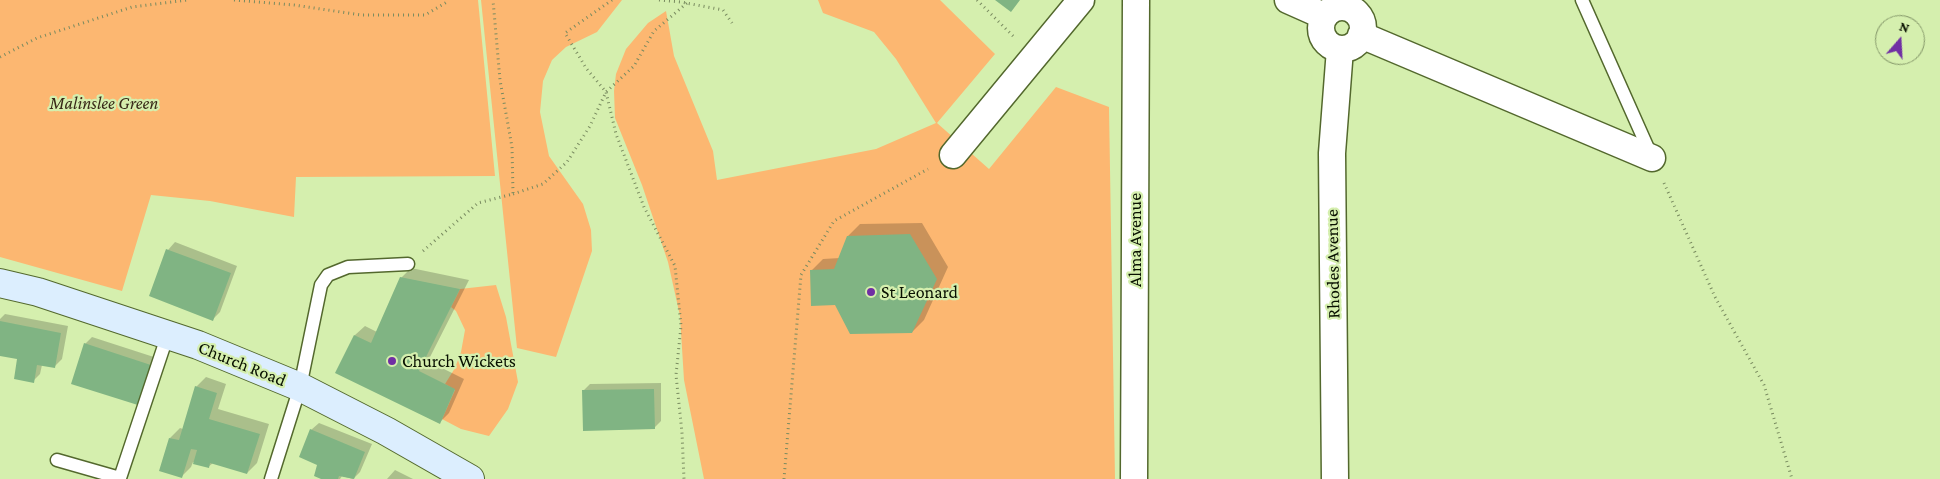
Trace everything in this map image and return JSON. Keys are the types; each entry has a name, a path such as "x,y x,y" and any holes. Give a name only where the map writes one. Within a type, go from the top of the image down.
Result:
{"street":[{"path":"952,155 1081,0"},
{"name":"Alma Avenue","path":"1134,479 1136,0"},
{"path":"1288,0 1324,16"},
{"path":"1352,4 1363,24 1361,35 1356,44 1350,48 1340,49 1330,46 1320,29 1324,16 1335,8 1352,4"},
{"path":"1361,35 1652,158"},
{"name":"Rhodes Avenue","path":"1335,479 1332,153 1340,49"},
{"name":"Church Road","path":"0,283 38,292 198,345 300,388 386,431 470,479"}],"lane":[{"path":"1582,0 1652,158"},
{"path":"270,479 300,388 321,285 328,275 348,267 408,264"},
{"path":"57,460 120,478 168,334"}],"path":[{"path":"0,56 37,38 132,7 188,0"},
{"path":"234,0 294,5 361,15 424,15 447,2 446,0"},
{"path":"493,0 500,80 512,147 513,194"},
{"path":"612,0 565,34 586,68 606,92 616,134 644,207 675,266 681,326 676,375 682,433 684,479"},
{"path":"659,0 723,10 732,23"},
{"path":"976,0 1034,57"},
{"path":"408,264 478,203 543,184 567,162 590,126 606,92 634,66 654,31 687,3"},
{"path":"784,479 801,275 834,221 952,155"},
{"path":"1652,158 1715,297 1764,385 1792,479"}],"green space":[{"name":"Malinslee Green","path":"0,0 478,0 495,176 296,177 294,217 210,201 151,195 122,291 0,257"},
{"path":"481,0 622,0 597,32 566,47 552,60 543,81 540,112 549,156 583,204 591,230 592,251 556,357 517,348"},
{"path":"818,0 940,0 995,54 937,123 989,169 1056,87 1109,107 1115,479 704,479 684,380 680,316 668,262 642,185 615,118 614,91 616,74 626,49 648,23 666,11 674,56 713,151 717,180 876,149 936,123 896,59 874,32 823,13"},
{"path":"496,285 506,317 518,382 508,409 489,436 461,429 442,419 455,390 445,384 455,368 461,352 465,330 456,311 451,307 460,289"}],"building":[{"path":"995,0 1020,0 1011,12"},
{"name":"St Leonard","path":"910,234 937,279 912,333 850,334 835,305 811,306 810,270 834,269 847,236"},
{"path":"166,249 231,273 213,321 149,296"},
{"path":"400,277 460,289 419,371 455,389 440,424 335,373 354,335 371,343"},
{"path":"0,321 61,333 55,368 37,365 34,383 14,379 17,359 0,356"},
{"path":"84,343 154,366 141,406 71,384"},
{"path":"195,386 217,393 209,419 260,434 247,474 210,463 209,468 193,464 197,450 191,449 182,478 159,471 169,438 179,440"},
{"path":"654,389 655,429 583,431 582,390"},
{"path":"310,429 365,452 354,479 339,476 338,479 321,479 314,476 317,465 299,457"}],"place":[{"name":"St Leonard","path":"871,292"},
{"name":"Church Wickets","path":"392,361"}]}
